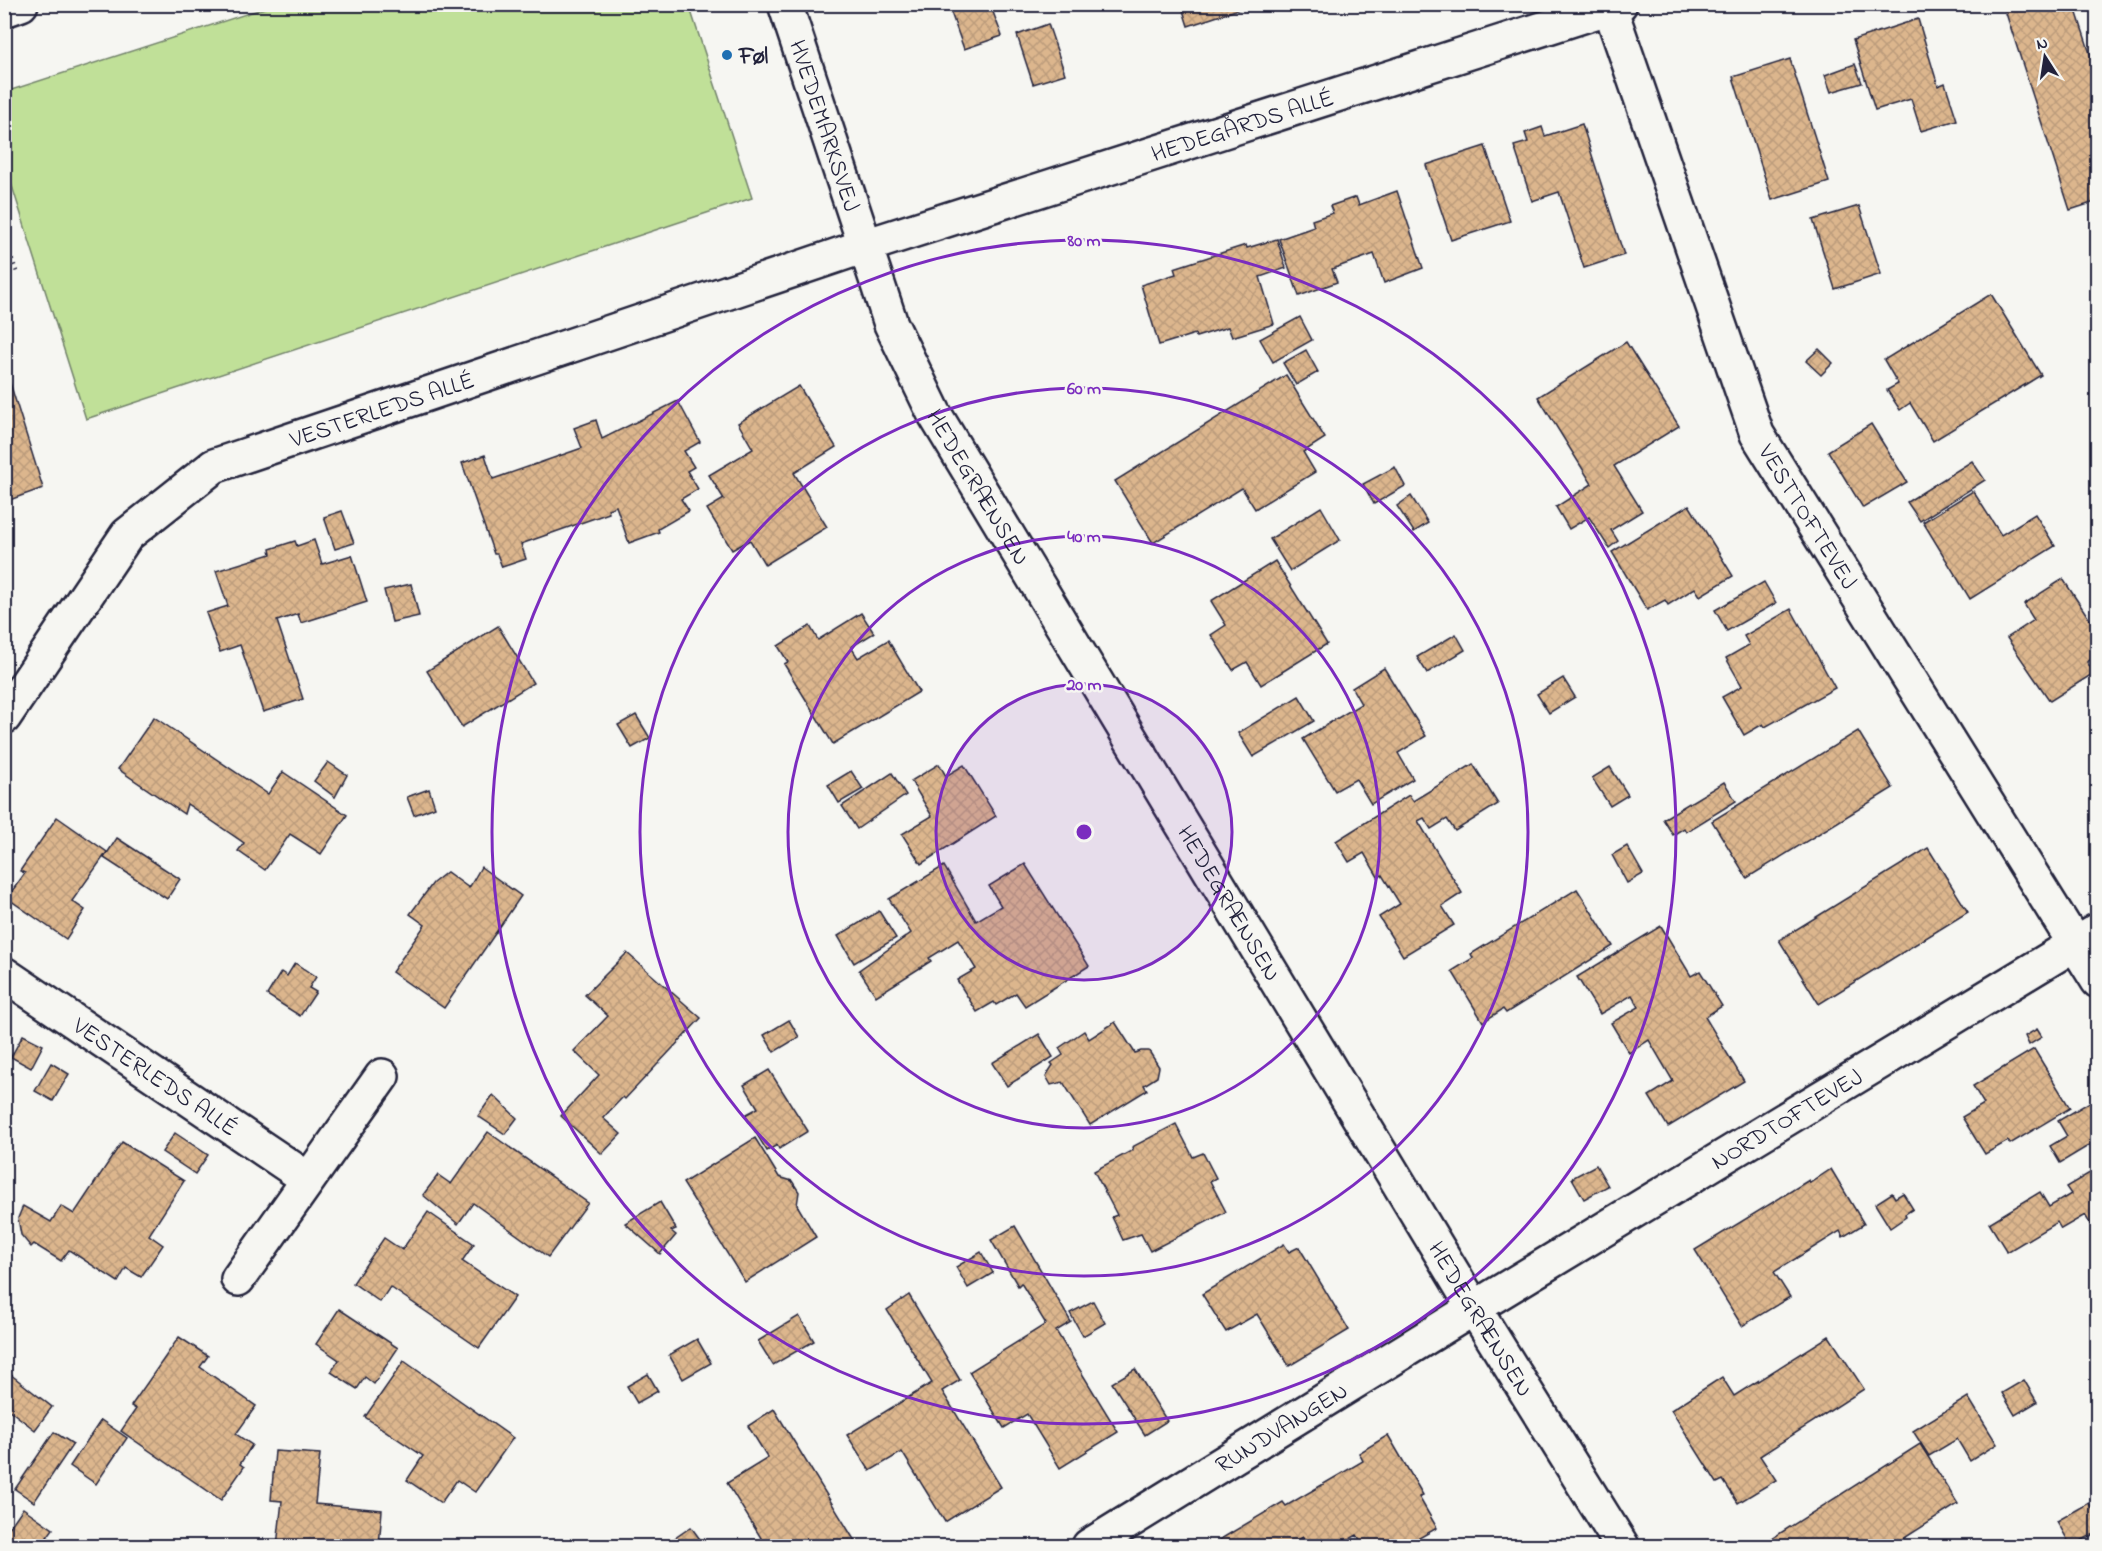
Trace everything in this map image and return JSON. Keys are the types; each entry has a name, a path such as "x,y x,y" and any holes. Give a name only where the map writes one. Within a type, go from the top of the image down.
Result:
{"street":[{"path":"4,10 21,4"},
{"name":"HVEDEMARKSVEJ","path":"785,4 865,246"},
{"name":"HEDEGÅRDS ALLÉ","path":"865,246 1615,6"},
{"name":"VESTTOFTEVEJ","path":"1615,6 1757,434 2086,937 2097,981"},
{"name":"VESTERLEDS ALLÉ","path":"4,717 127,535 214,466 865,246"},
{"name":"HEDEGRÆNSEN","path":"865,246 891,324 934,413 1474,1308 1622,1546"},
{"name":"NORDTOFTEVEJ","path":"1474,1308 2086,937"},
{"name":"VESTERLEDS ALLÉ","path":"4,974 308,1179"},
{"path":"238,1279 382,1076"},
{"name":"RUNDVANGEN","path":"1089,1546 1474,1308"}],"path":[{"path":"4,236 16,273"}],"green space":[{"path":"277,4 689,5 752,198 86,419 5,164 5,92"}],"building":[{"path":"948,4 990,4 1002,36 964,49"},
{"path":"1181,4 1254,4 1188,26"},
{"path":"2003,4 2074,4 2098,78 2098,201 2070,210"},
{"path":"1918,19 1938,86 1945,83 1957,120 1921,131 1911,99 1875,110 1853,40"},
{"path":"1048,24 1065,74 1033,84 1017,35"},
{"path":"1790,59 1829,182 1772,200 1733,77"},
{"path":"1855,64 1862,83 1831,92 1825,75"},
{"path":"1582,124 1624,255 1584,268 1559,192 1532,201 1514,146 1528,142 1525,133 1542,127 1545,136"},
{"path":"1485,146 1510,221 1451,240 1426,165"},
{"path":"1397,191 1423,268 1384,283 1374,254 1332,269 1337,282 1299,296 1279,239 1314,227 1312,220 1333,213 1330,206 1356,197 1359,205"},
{"path":"1859,206 1881,274 1835,289 1813,220"},
{"path":"1277,239 1286,268 1260,277 1274,324 1232,337 1228,327 1159,345 1141,285 1176,274 1174,268 1246,245 1247,248"},
{"path":"1991,294 2041,375 1933,441 1910,403 1900,410 1887,390 1898,384 1884,360"},
{"path":"1300,317 1312,340 1273,362 1260,339"},
{"path":"1626,342 1679,426 1614,466 1642,511 1611,530 1618,541 1609,548 1589,517 1569,529 1556,507 1592,484 1538,397"},
{"path":"1819,349 1833,363 1821,375 1806,361"},
{"path":"1306,350 1318,372 1296,385 1283,363"},
{"path":"1286,375 1325,438 1303,452 1315,472 1255,509 1242,488 1153,543 1115,481"},
{"path":"10,383 43,488 4,502 4,385"},
{"path":"799,386 836,447 794,473 827,527 765,565 750,540 732,550 707,509 724,499 709,475 753,449 738,423"},
{"path":"678,401 700,442 684,451 694,467 687,471 698,489 681,499 689,511 658,529 659,532 629,543 616,506 608,509 609,513 521,544 526,559 502,567 497,554 494,554 462,463 485,455 493,479 582,448 574,428 596,420 602,439"},
{"path":"1871,424 1907,482 1863,508 1828,451"},
{"path":"1972,461 1985,480 1920,521 1907,502"},
{"path":"1395,467 1405,486 1374,504 1363,484"},
{"path":"1973,491 2001,535 2035,514 2055,546 1970,599 1923,522"},
{"path":"1411,496 1428,523 1414,532 1397,506"},
{"path":"1689,505 1733,576 1700,596 1695,588 1668,605 1665,600 1647,610 1612,552"},
{"path":"1321,507 1340,540 1290,571 1270,539"},
{"path":"342,511 354,543 335,549 324,517"},
{"path":"314,540 322,564 352,555 367,602 301,623 298,614 277,621 303,699 263,712 240,645 220,652 206,613 228,606 216,571 271,554 270,549 295,541 297,546"},
{"path":"1275,561 1327,644 1261,685 1247,662 1233,670 1211,635 1226,625 1211,601"},
{"path":"2063,579 2098,632 2098,655 2087,662 2094,673 2050,701 2007,638 2034,620 2024,604"},
{"path":"1764,582 1776,603 1727,631 1715,610"},
{"path":"411,584 419,616 392,622 384,590"},
{"path":"1791,609 1835,688 1765,727 1763,724 1744,735 1722,697 1742,686 1726,658 1749,645 1744,636"},
{"path":"861,613 874,633 851,647 858,658 888,640 919,692 833,744 784,664 788,662 778,646 810,626 818,640"},
{"path":"498,626 533,683 462,727 427,671"},
{"path":"1456,634 1465,650 1427,673 1417,657"},
{"path":"1384,668 1426,736 1398,753 1413,779 1371,804 1356,779 1335,791 1303,739 1361,704 1352,688"},
{"path":"1563,678 1575,697 1549,713 1537,694"},
{"path":"1299,696 1314,721 1253,757 1238,733"},
{"path":"636,715 650,738 632,748 618,725"},
{"path":"154,717 268,794 283,772 347,815 321,854 290,834 265,870 238,851 244,843 187,804 184,814 118,769"},
{"path":"1858,731 1893,788 1747,878 1712,821"},
{"path":"328,762 347,775 335,797 314,781"},
{"path":"939,764 946,776 964,765 996,816 921,864 902,834 932,816 911,781"},
{"path":"1473,764 1498,804 1455,831 1447,819 1431,829 1424,818 1418,821 1462,893 1442,906 1454,925 1403,956 1379,917 1400,904 1382,875 1378,877 1364,853 1349,862 1336,841 1409,795 1413,801"},
{"path":"1610,767 1628,795 1610,806 1592,778"},
{"path":"851,771 863,789 839,803 828,785"},
{"path":"892,773 906,795 857,829 842,806"},
{"path":"1724,782 1736,801 1686,832 1684,828 1673,835 1663,819"},
{"path":"429,789 435,807 414,815 407,797"},
{"path":"57,817 107,852 72,901 85,910 66,939 7,898 25,873 20,871"},
{"path":"117,838 180,879 167,899 104,858"},
{"path":"1627,846 1643,874 1627,883 1612,855"},
{"path":"1928,848 1968,912 1819,1004 1779,940"},
{"path":"1025,864 1089,966 1025,1006 1016,993 996,1005 994,1002 977,1012 957,980 976,969 958,940 929,958 931,961 876,996 859,970 911,933 889,899 944,866 976,921 1001,906 989,886"},
{"path":"481,867 521,896 444,1008 392,972 425,925 410,914 433,883 447,872 469,888"},
{"path":"1577,889 1613,946 1506,1013 1503,1009 1483,1022 1452,971 1473,958 1471,954"},
{"path":"879,911 896,938 854,963 838,936"},
{"path":"1661,926 1691,976 1700,971 1722,1006 1705,1017 1744,1081 1668,1127 1649,1096 1673,1081 1649,1040 1629,1053 1611,1023 1639,1007 1632,995 1600,1014 1577,977"},
{"path":"627,953 701,1018 625,1099 623,1097 603,1118 621,1134 602,1154 561,1116 599,1075 574,1051 608,1016 585,995"},
{"path":"295,963 316,977 309,988 316,992 300,1016 267,995 281,972 287,976"},
{"path":"789,1020 799,1037 774,1052 764,1035"},
{"path":"1115,1022 1135,1053 1149,1051 1159,1067 1157,1077 1144,1085 1147,1090 1090,1125 1063,1082 1051,1085 1046,1076 1053,1065 1051,1063 1063,1055 1059,1048 1084,1031 1089,1039"},
{"path":"2037,1029 2042,1037 2029,1045 2025,1036"},
{"path":"1039,1034 1053,1057 1007,1086 992,1063"},
{"path":"23,1035 43,1045 31,1068 11,1057"},
{"path":"2034,1049 2070,1108 2010,1144 2008,1141 1985,1154 1962,1117 1984,1104 1973,1086"},
{"path":"51,1063 69,1074 53,1101 35,1091"},
{"path":"769,1070 808,1131 779,1149 777,1145 767,1151 745,1115 758,1108 744,1085"},
{"path":"493,1095 517,1118 505,1134 478,1116"},
{"path":"2098,1097 2098,1140 2060,1163 2050,1146 2067,1136 2058,1121"},
{"path":"1176,1124 1193,1157 1203,1153 1216,1178 1210,1181 1226,1212 1150,1251 1141,1234 1123,1240 1112,1217 1117,1215 1094,1171 1133,1150 1132,1147"},
{"path":"488,1132 588,1203 548,1257 473,1203 458,1224 423,1195 438,1175 451,1184"},
{"path":"175,1133 208,1155 195,1174 162,1152"},
{"path":"755,1138 779,1177 792,1181 799,1192 797,1205 816,1237 745,1282 683,1183"},
{"path":"122,1142 184,1181 149,1235 163,1245 141,1277 126,1268 118,1282 69,1250 61,1261 34,1244 31,1247 21,1235 18,1218 23,1206 51,1222 61,1206 74,1214"},
{"path":"1596,1165 1608,1186 1584,1199 1572,1178"},
{"path":"2098,1168 2098,1237 2085,1215 2061,1229 2057,1222 2007,1252 1989,1223 2040,1192 2049,1207 2071,1194 2066,1187"},
{"path":"1831,1169 1864,1224 1843,1237 1840,1231 1774,1272 1790,1297 1742,1326 1695,1250 1809,1180 1810,1183"},
{"path":"1892,1193 1895,1198 1903,1193 1913,1209 1890,1228 1875,1204"},
{"path":"660,1202 676,1229 671,1231 676,1235 660,1254 625,1223"},
{"path":"428,1212 474,1244 462,1261 515,1297 479,1348 390,1287 380,1302 353,1283 384,1238 402,1250"},
{"path":"1015,1226 1071,1322 1056,1331 1118,1432 1060,1468 1027,1414 1004,1428 969,1372 1046,1324 1021,1283 1018,1286 991,1240"},
{"path":"1284,1244 1289,1252 1299,1247 1349,1330 1289,1366 1257,1314 1226,1332 1202,1294"},
{"path":"981,1252 993,1273 968,1288 956,1267"},
{"path":"909,1295 960,1380 942,1391 1001,1487 945,1522 902,1452 870,1471 847,1435 932,1383 887,1310"},
{"path":"1093,1301 1105,1323 1083,1336 1070,1313"},
{"path":"339,1309 398,1348 374,1384 365,1377 357,1389 331,1372 339,1360 316,1344"},
{"path":"799,1316 814,1341 773,1365 758,1341"},
{"path":"1829,1336 1864,1389 1760,1456 1776,1480 1738,1503 1723,1480 1717,1483 1671,1410 1722,1377 1734,1396"},
{"path":"179,1337 208,1356 200,1367 256,1406 236,1434 252,1445 240,1464 244,1467 221,1500 121,1431 136,1409 131,1406"},
{"path":"697,1339 711,1363 683,1379 669,1355"},
{"path":"404,1361 513,1438 475,1492 457,1480 441,1503 407,1480 423,1456 365,1417"},
{"path":"1135,1369 1167,1421 1145,1435 1112,1383"},
{"path":"10,1374 52,1407 35,1430 4,1406 4,1381"},
{"path":"648,1374 658,1391 637,1403 627,1386"},
{"path":"2024,1380 2037,1402 2015,1415 2002,1393"},
{"path":"1968,1397 1997,1444 1970,1461 1957,1439 1929,1456 1913,1431"},
{"path":"774,1409 858,1546 766,1546 727,1483 768,1458 748,1426"},
{"path":"101,1420 127,1438 96,1484 70,1466"},
{"path":"54,1432 73,1444 34,1502 15,1489"},
{"path":"1388,1435 1423,1495 1419,1497 1437,1528 1405,1546 1364,1546 1357,1535 1337,1546 1308,1546 1303,1537 1286,1546 1223,1546 1219,1540 1283,1502 1286,1506 1363,1461 1359,1453"},
{"path":"1920,1444 1958,1504 1892,1546 1776,1546 1771,1539"},
{"path":"275,1451 320,1454 315,1504 382,1510 379,1546 277,1546 282,1501 271,1500"},
{"path":"2089,1503 2098,1518 2098,1532 2071,1546 2057,1521"},
{"path":"23,1508 53,1529 47,1537 61,1546 4,1546 4,1535"},
{"path":"691,1527 705,1546 670,1546 668,1543"}],"place":[{"name":"Føl","path":"727,55"}]}
